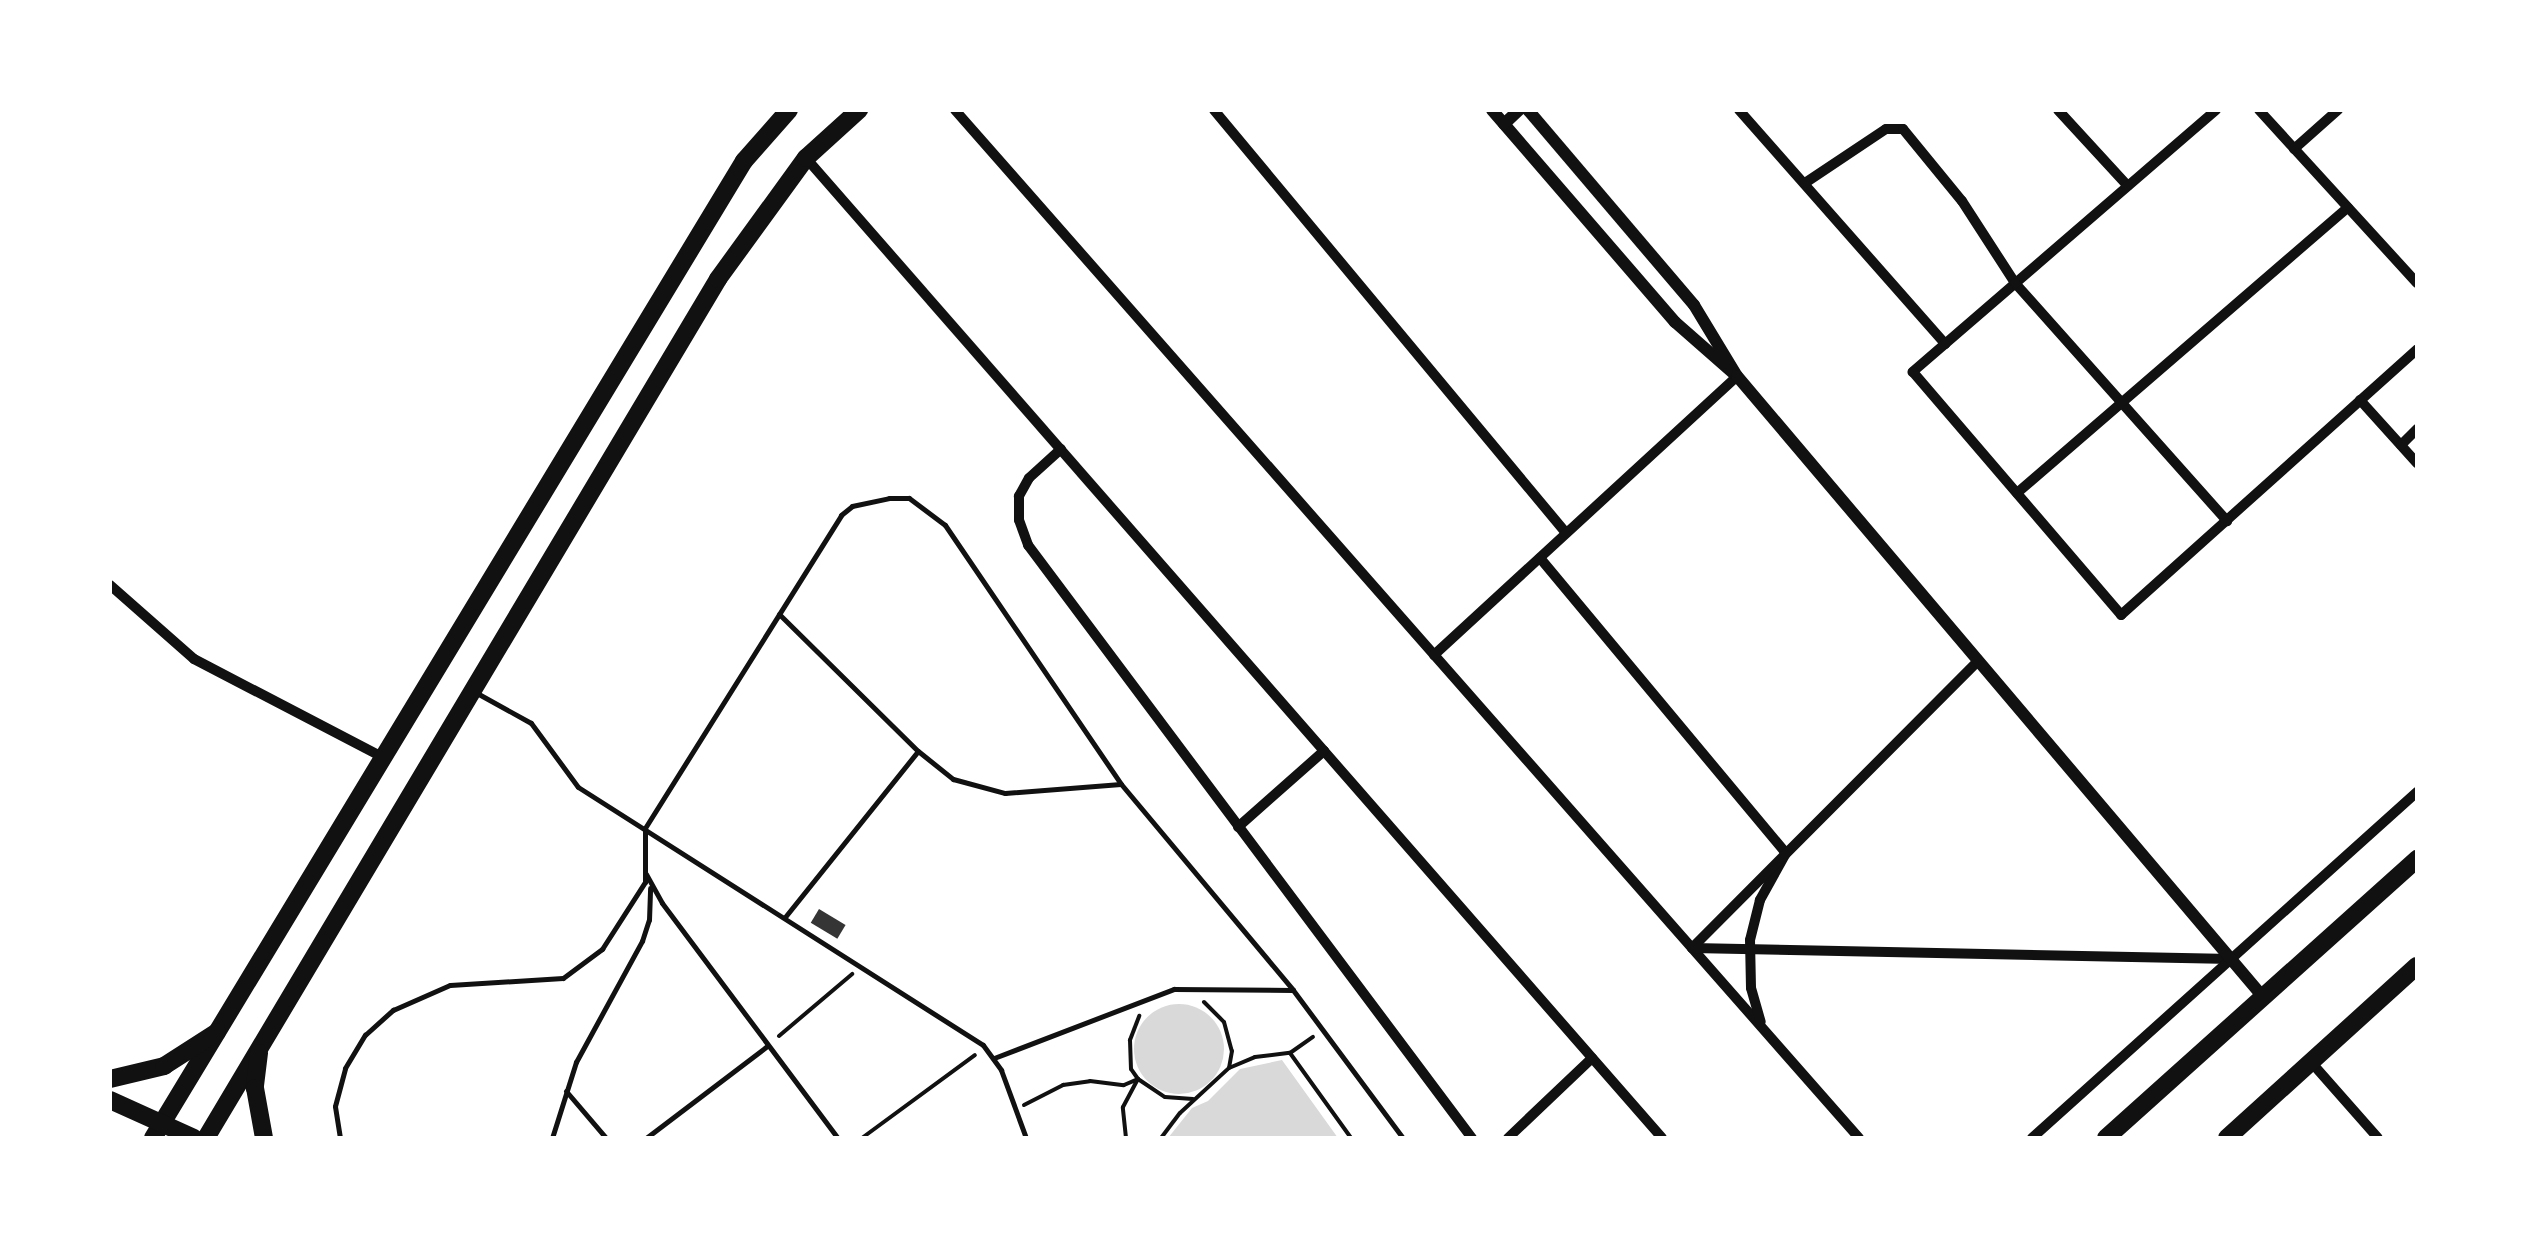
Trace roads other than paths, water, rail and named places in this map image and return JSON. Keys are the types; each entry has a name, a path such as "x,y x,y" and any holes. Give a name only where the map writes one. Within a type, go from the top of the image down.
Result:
{"main road":[{"path":"158,1130 744,161 789,110"},
{"path":"206,1138 718,279 806,158 859,110"},
{"path":"2106,1138 2417,859"},
{"path":"2227,1138 2417,966"},
{"path":"110,1079 164,1066 217,1032"},
{"path":"258,1053 255,1088 264,1138"},
{"path":"110,1100 158,1130 194,1138"}],"street":[{"path":"955,110 1859,1138"},
{"path":"1214,110 1566,534"},
{"path":"1492,110 1675,322 1738,376"},
{"path":"1504,124 1519,110"},
{"path":"1528,110 1694,305 1738,376 2264,998"},
{"path":"1740,110 1945,344"},
{"path":"2058,110 2128,186"},
{"path":"2216,110 1912,372 2121,615 2417,349"},
{"path":"2259,110 2417,283"},
{"path":"2294,149 2338,110"},
{"path":"1805,183 1886,129 1903,130 1962,200 2015,283 2227,521"},
{"path":"806,158 1662,1138"},
{"path":"2016,493 2348,208"},
{"path":"1434,655 1738,376"},
{"path":"2360,400 2417,462"},
{"path":"2400,445 2417,429"},
{"path":"1060,450 1022,487 1016,508 1028,545 1472,1138"},
{"path":"1540,558 1786,853"},
{"path":"110,585 194,659 382,757"},
{"path":"1692,948 1978,660"},
{"path":"1238,827 1324,751"},
{"path":"2032,1138 2417,792"},
{"path":"1764,1030 1750,988 1749,949 1760,900 1786,853"},
{"path":"1692,948 2232,960"},
{"path":"1508,1138 1592,1058"},
{"path":"2311,1062 2378,1138"}],"lane":[{"path":"838,1138 650,886 645,872 644,828 841,515 868,502 910,498 945,525 1121,784 1292,990 1403,1138"},
{"path":"779,614 918,751 953,778 984,790 1026,794 1121,784"},
{"path":"472,690 530,723 578,787 966,1033 994,1058 1026,1138"},
{"path":"785,918 918,751"},
{"path":"340,1138 335,1106 340,1081 358,1046 378,1023 411,999 450,985 563,978 602,949 638,894 645,872"},
{"path":"552,1138 566,1091 592,1030 642,941 649,920 650,886"},
{"path":"994,1058 1174,989 1292,990"},
{"path":"646,1138 768,1046"},
{"path":"566,1091 606,1138"}]}
